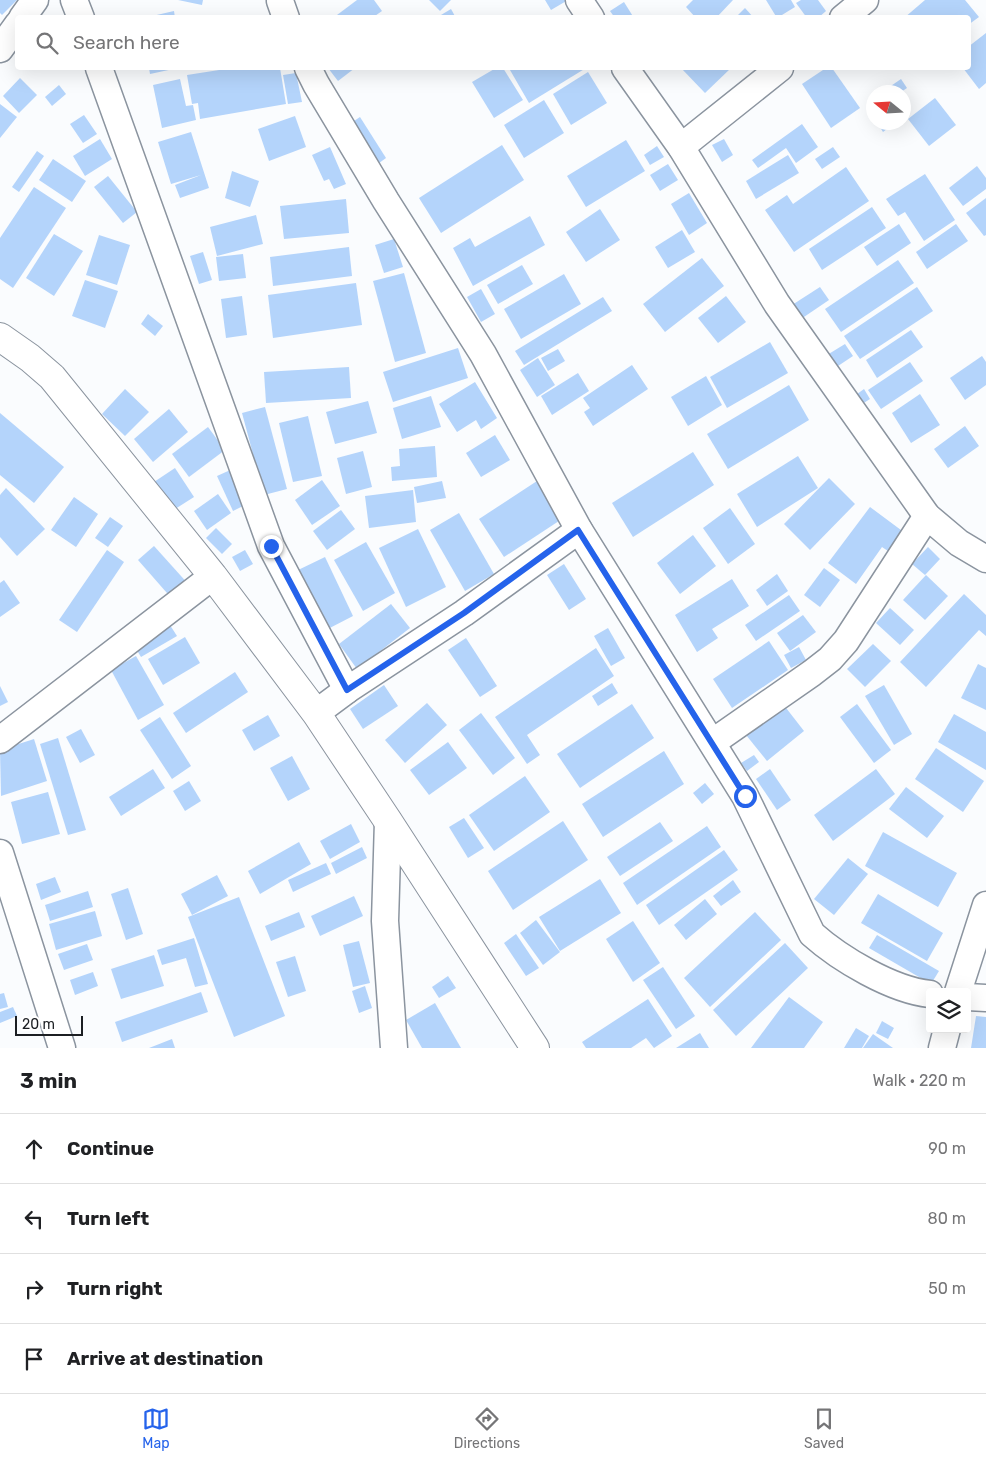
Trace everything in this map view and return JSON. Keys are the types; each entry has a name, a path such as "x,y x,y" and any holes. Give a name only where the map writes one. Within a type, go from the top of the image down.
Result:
{"main road":[{"path":"0,337 30,358 52,378 213,576 316,713 535,1048"}],"street":[{"path":"24,15 35,0"},
{"path":"74,0 80,15"},
{"path":"579,0 589,15"},
{"path":"847,15 865,0"},
{"path":"0,49 15,28"},
{"path":"100,70 271,546 347,690"},
{"path":"309,70 386,202 483,354 578,530 713,742 745,796 812,934 830,950 888,982 915,992 926,993"},
{"path":"627,70 681,147 777,304 927,516 959,542 986,558"},
{"path":"681,147 777,70"},
{"path":"713,742 830,659 846,641 927,516"},
{"path":"316,713 347,690 464,613 578,530"},
{"path":"0,740 213,576"},
{"path":"388,821 385,921 394,1048"},
{"path":"0,853 62,1048"},
{"path":"959,988 986,905"},
{"path":"971,997 986,998"},
{"path":"942,1048 946,1033"}],"building":[{"path":"0,0 17,0 2,15 0,13"},
{"path":"178,0 203,0 202,5"},
{"path":"357,0 374,0 382,11 376,15 337,15"},
{"path":"429,0 451,0 440,11"},
{"path":"545,0 568,0 551,10"},
{"path":"693,0 733,0 719,15 693,15 686,7"},
{"path":"766,0 791,0 795,7 782,15 775,15"},
{"path":"801,0 818,0 826,11 821,15 805,15 796,3"},
{"path":"925,0 965,0 979,17 971,23 971,15 908,15"},
{"path":"624,2 632,15 613,15 610,11"},
{"path":"745,8 751,15 738,15"},
{"path":"451,9 454,15 441,15"},
{"path":"174,11 175,15 157,15"},
{"path":"986,33 986,83 979,89 965,70 971,70 971,45"},
{"path":"149,70 169,70 150,74"},
{"path":"219,70 280,70 286,104 200,119 198,103 192,104 187,75"},
{"path":"330,70 352,70 338,81"},
{"path":"493,70 504,70 523,100 494,118 472,82"},
{"path":"510,70 583,70 529,103"},
{"path":"683,70 729,70 705,93"},
{"path":"823,70 833,70 860,108 831,128 802,84"},
{"path":"588,72 607,103 571,125 553,94"},
{"path":"296,73 302,102 288,104 283,75"},
{"path":"20,78 37,95 19,113 3,96"},
{"path":"180,79 186,106 193,105 196,120 162,128 153,85"},
{"path":"901,79 905,85 892,85"},
{"path":"59,85 66,94 52,106 45,97"},
{"path":"935,98 956,125 929,146 911,123 911,117"},
{"path":"544,100 564,133 524,158 504,125"},
{"path":"0,104 17,117 0,138"},
{"path":"84,115 97,134 83,143 70,124"},
{"path":"295,116 306,147 269,161 258,129"},
{"path":"360,117 386,158 375,166 348,125"},
{"path":"802,124 818,147 796,163 786,148 758,168 752,160"},
{"path":"191,132 209,188 180,198 175,185 201,175 171,184 158,142"},
{"path":"100,139 112,159 85,176 73,156"},
{"path":"724,139 733,155 722,162 712,145"},
{"path":"626,140 645,171 586,207 567,176"},
{"path":"502,145 524,180 441,233 419,198"},
{"path":"657,146 664,157 650,165 644,155"},
{"path":"330,147 346,184 334,189 329,179 324,181 312,155"},
{"path":"833,147 840,157 822,169 815,159"},
{"path":"37,151 44,156 19,192 12,187"},
{"path":"788,155 799,173 756,199 746,181"},
{"path":"53,159 86,181 72,202 39,180"},
{"path":"668,164 678,180 660,191 650,175"},
{"path":"977,166 986,178 986,189 963,206 949,188"},
{"path":"846,167 869,201 794,252 765,210 787,195 793,204"},
{"path":"232,171 259,181 250,207 225,198"},
{"path":"925,174 955,220 924,241 905,212 898,216 886,199"},
{"path":"108,176 137,212 123,223 94,187"},
{"path":"34,187 66,208 13,288 0,279 0,238"},
{"path":"689,193 707,223 689,235 671,204"},
{"path":"986,198 986,235 984,236 966,213"},
{"path":"346,199 349,233 284,239 280,206"},
{"path":"872,207 886,228 822,270 809,249"},
{"path":"600,209 620,240 586,262 566,232"},
{"path":"256,215 263,244 217,256 210,227"},
{"path":"530,216 545,245 473,286 453,248 470,238 475,247"},
{"path":"899,224 911,243 877,266 864,247"},
{"path":"956,224 968,241 927,269 916,252"},
{"path":"682,230 695,252 668,268 655,247"},
{"path":"54,234 83,251 54,296 26,278"},
{"path":"99,235 130,245 117,285 86,275"},
{"path":"394,239 403,267 384,273 375,245"},
{"path":"349,247 352,276 273,286 270,257"},
{"path":"203,252 212,280 199,284 190,256"},
{"path":"243,254 246,278 219,281 216,257"},
{"path":"702,258 724,286 665,332 643,304"},
{"path":"898,260 914,283 841,332 825,309"},
{"path":"522,265 533,284 498,304 487,285"},
{"path":"404,273 426,353 395,362 373,281"},
{"path":"564,274 581,304 521,339 504,309"},
{"path":"85,280 118,291 105,328 72,316"},
{"path":"356,283 362,325 273,338 268,295"},
{"path":"820,287 829,300 801,319 792,305"},
{"path":"917,287 933,311 860,359 844,336"},
{"path":"481,289 495,314 481,322 467,297"},
{"path":"242,296 247,335 226,338 221,299"},
{"path":"726,296 746,322 718,343 698,318"},
{"path":"603,297 612,311 524,365 515,351"},
{"path":"148,314 163,326 155,336 141,324"},
{"path":"911,330 923,347 877,378 866,360"},
{"path":"770,342 788,373 727,408 710,377"},
{"path":"845,344 853,356 835,368 827,355"},
{"path":"458,348 468,378 393,402 383,372"},
{"path":"558,349 565,361 548,371 541,358"},
{"path":"982,356 986,362 986,385 965,400 950,378"},
{"path":"538,358 555,385 537,397 520,370"},
{"path":"910,362 923,381 881,409 868,390"},
{"path":"632,365 648,389 593,426 584,412 590,408 583,398"},
{"path":"349,367 351,398 266,403 264,372"},
{"path":"578,373 589,391 552,415 541,396"},
{"path":"706,376 722,405 688,426 671,397"},
{"path":"475,382 497,418 481,429 476,420 457,432 439,404"},
{"path":"789,385 809,420 728,469 707,434"},
{"path":"125,389 149,412 125,436 102,414"},
{"path":"864,389 870,399 859,406 853,397"},
{"path":"920,394 940,425 911,443 892,413"},
{"path":"431,396 441,427 402,439 393,408"},
{"path":"368,401 377,433 335,444 326,412"},
{"path":"265,407 287,489 264,495 242,413"},
{"path":"169,409 188,432 153,462 134,439"},
{"path":"0,413 64,467 34,503 0,475"},
{"path":"308,416 322,476 293,482 279,423"},
{"path":"965,426 979,446 948,468 934,449"},
{"path":"208,427 225,450 189,477 172,454"},
{"path":"495,435 510,460 481,477 466,453"},
{"path":"435,446 437,477 392,481 391,467 400,466 399,449"},
{"path":"363,451 372,487 346,494 337,458"},
{"path":"693,452 714,485 633,537 612,503"},
{"path":"798,456 818,488 757,527 737,494"},
{"path":"237,467 253,501 233,511 217,476"},
{"path":"175,468 194,497 172,511 154,482"},
{"path":"829,478 855,504 810,550 784,524"},
{"path":"322,480 340,506 312,525 295,500"},
{"path":"442,481 446,498 417,503 414,487"},
{"path":"537,481 562,519 504,557 479,519"},
{"path":"6,488 45,529 17,556 0,537 0,495"},
{"path":"413,490 416,522 369,528 365,496"},
{"path":"218,494 231,513 207,530 194,511"},
{"path":"74,497 98,514 76,547 51,530"},
{"path":"870,507 905,533 891,553 882,547 856,584 828,563"},
{"path":"730,508 755,544 728,564 703,528"},
{"path":"341,510 355,529 327,550 313,531"},
{"path":"459,513 494,574 465,591 430,530"},
{"path":"110,517 123,526 108,547 95,538"},
{"path":"216,528 232,544 222,554 206,538"},
{"path":"418,529 446,587 406,607 379,548"},
{"path":"693,535 716,566 680,594 657,563"},
{"path":"366,542 395,593 363,611 334,560"},
{"path":"154,546 190,586 174,601 138,560"},
{"path":"928,547 940,559 925,575 912,564"},
{"path":"107,550 124,562 77,632 59,620"},
{"path":"245,550 253,564 240,571 232,557"},
{"path":"325,557 353,616 322,632 294,572"},
{"path":"564,564 586,599 569,610 547,575"},
{"path":"824,568 840,580 820,607 804,595"},
{"path":"777,574 788,591 767,606 756,590"},
{"path":"926,575 948,596 925,620 903,600"},
{"path":"732,579 749,606 712,629 718,638 697,652 675,615"},
{"path":"4,580 20,603 0,617 0,583"},
{"path":"964,594 986,615 986,636 979,630 926,687 900,662"},
{"path":"789,595 800,611 756,641 745,625"},
{"path":"391,604 410,628 357,669 339,644"},
{"path":"890,608 914,630 900,645 876,623"},
{"path":"803,615 816,632 790,651 777,633"},
{"path":"168,622 177,636 141,657 133,644"},
{"path":"608,628 625,658 611,666 594,636"},
{"path":"185,637 200,663 163,685 148,659"},
{"path":"466,638 497,686 480,697 448,650"},
{"path":"769,641 788,670 732,708 713,679"},
{"path":"873,644 891,661 865,687 847,669"},
{"path":"799,647 806,660 791,668 784,655"},
{"path":"596,648 614,676 527,735 540,755 527,764 495,717"},
{"path":"136,656 164,705 138,720 111,670"},
{"path":"978,664 986,668 986,710 961,698"},
{"path":"235,672 248,692 186,733 173,713"},
{"path":"612,683 618,693 598,706 592,696"},
{"path":"384,685 398,706 363,729 350,709"},
{"path":"884,685 912,734 894,745 865,696"},
{"path":"0,686 8,702 0,706"},
{"path":"427,703 447,725 405,763 385,740"},
{"path":"632,704 654,738 580,788 557,754"},
{"path":"783,704 804,731 767,761 746,735"},
{"path":"857,704 891,750 874,763 840,717"},
{"path":"481,713 515,758 493,775 459,730"},
{"path":"954,714 986,732 986,770 938,742"},
{"path":"268,715 280,736 254,751 242,730"},
{"path":"160,717 191,766 172,779 140,730"},
{"path":"81,729 95,755 80,763 66,737"},
{"path":"58,738 86,830 68,835 40,744"},
{"path":"34,739 47,781 1,796 0,750"},
{"path":"448,742 467,768 429,795 410,770"},
{"path":"936,748 984,781 963,812 915,779"},
{"path":"664,751 684,784 603,837 582,804"},
{"path":"754,755 759,762 747,771 741,763"},
{"path":"292,756 310,789 288,801 270,768"},
{"path":"153,769 165,788 121,816 109,797"},
{"path":"770,769 791,800 777,810 756,779"},
{"path":"876,769 895,794 833,841 814,815"},
{"path":"525,776 550,812 494,851 469,815"},
{"path":"189,781 201,801 185,811 173,791"},
{"path":"705,783 714,794 702,804 693,793"},
{"path":"906,787 944,816 927,838 889,809"},
{"path":"48,792 60,834 22,844 11,802"},
{"path":"464,818 484,848 468,858 449,827"},
{"path":"563,821 588,860 513,910 488,871"},
{"path":"660,822 673,841 620,876 607,857"},
{"path":"351,824 360,842 330,859 320,841"},
{"path":"707,826 721,847 637,905 623,883"},
{"path":"883,832 957,873 938,907 865,866"},
{"path":"299,842 311,864 260,894 248,871"},
{"path":"362,847 367,858 336,874 331,863"},
{"path":"724,850 738,870 659,925 646,905"},
{"path":"848,858 868,874 834,915 814,899"},
{"path":"326,863 331,874 293,892 288,880"},
{"path":"217,875 228,896 192,915 181,894"},
{"path":"55,877 61,892 41,900 36,884"},
{"path":"600,879 621,913 560,951 539,917"},
{"path":"733,880 741,892 721,906 713,896"},
{"path":"128,888 143,934 126,940 111,894"},
{"path":"88,891 93,907 50,921 45,905"},
{"path":"878,894 943,933 927,961 861,923"},
{"path":"354,896 363,916 320,936 311,916"},
{"path":"239,897 285,1016 234,1037 188,917"},
{"path":"705,899 717,914 686,940 674,925"},
{"path":"95,911 102,936 56,950 49,924"},
{"path":"299,912 305,927 271,941 265,926"},
{"path":"755,912 781,940 710,1007 684,978"},
{"path":"536,920 560,952 543,965 520,933"},
{"path":"633,921 660,963 633,982 606,939"},
{"path":"516,934 539,968 526,976 504,943"},
{"path":"877,935 939,971 931,984 869,948"},
{"path":"194,938 208,984 195,987 186,958 162,965 157,950"},
{"path":"359,941 370,983 353,987 343,945"},
{"path":"785,943 808,968 736,1036 713,1010"},
{"path":"87,944 93,960 64,970 58,954"},
{"path":"154,955 164,986 121,999 111,969"},
{"path":"295,956 306,991 288,997 276,962"},
{"path":"663,967 695,1016 676,1029 643,980"},
{"path":"93,972 98,986 75,995 70,980"},
{"path":"448,976 456,988 439,998 432,987"},
{"path":"365,986 372,1008 359,1013 352,991"},
{"path":"201,992 208,1012 122,1042 115,1022"},
{"path":"4,993 8,1007 0,1009 0,994"},
{"path":"789,997 823,1022 804,1048 751,1048"},
{"path":"648,999 672,1036 654,1048 646,1038 631,1048 586,1048 582,1042"},
{"path":"435,1003 461,1048 422,1048 406,1020"},
{"path":"13,1007 17,1016 0,1023 0,1012"},
{"path":"976,1016 986,1017 986,1048 971,1048"},
{"path":"882,1021 894,1028 888,1039 876,1033"},
{"path":"856,1028 869,1036 862,1048 844,1048"},
{"path":"700,1033 709,1048 676,1048"},
{"path":"873,1034 893,1048 863,1048"},
{"path":"172,1039 175,1048 149,1048"}],"route":[{"path":"271,546 347,690 464,613 578,530 713,742 745,796"}]}
